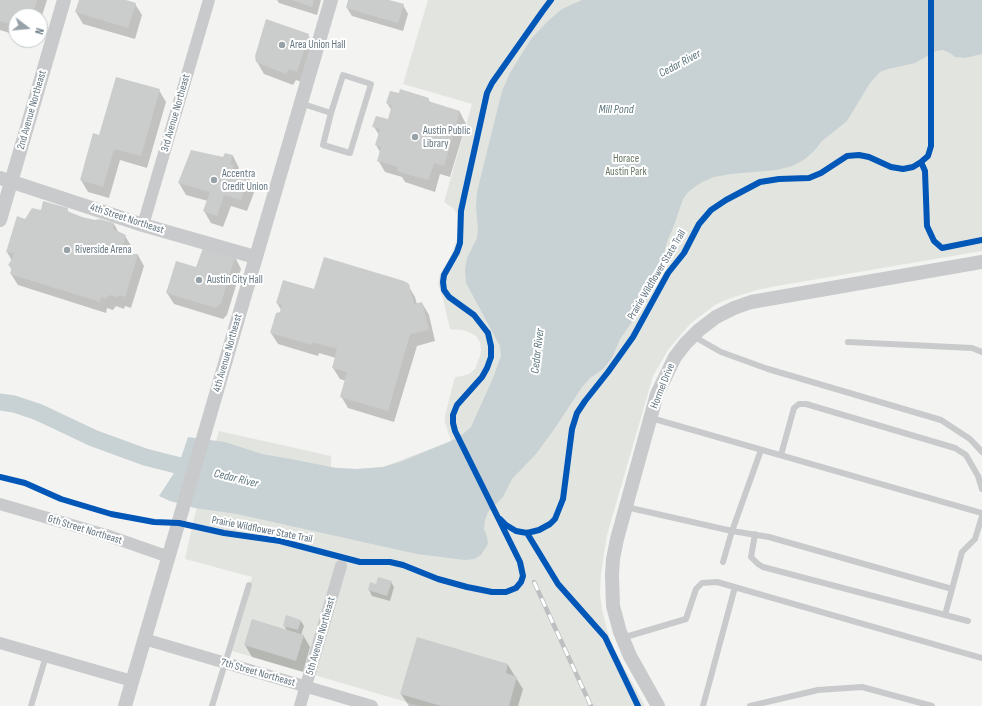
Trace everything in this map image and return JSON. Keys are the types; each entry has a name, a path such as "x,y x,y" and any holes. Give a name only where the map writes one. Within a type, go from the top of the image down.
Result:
{"street":[{"name":"2nd Avenue Northeast","path":"0,220 6,180 64,0"},
{"name":"3rd Avenue Northeast","path":"143,225 209,0"},
{"name":"4th Avenue Northeast","path":"125,706 330,0"},
{"name":"4th Street Northeast","path":"6,180 143,225 255,257"},
{"name":"Hormel Drive","path":"658,706 635,666 622,638 613,606 612,575 613,559 617,539 651,418 665,376 675,357 693,336 716,317 751,302 982,262"},
{"name":"6th Street Northeast","path":"0,504 106,535 169,557"},
{"name":"5th Avenue Northeast","path":"300,706 341,566"},
{"name":"7th Street Northeast","path":"144,639 372,706"},
{"path":"0,643 132,681"}],"lane":[{"path":"343,75 371,84 350,153 323,145 332,113 343,75"},
{"path":"300,103 332,113"},
{"path":"693,336 720,352 768,369 941,420 970,439 982,452"},
{"path":"848,342 972,348 982,352"},
{"path":"781,455 794,408 799,404 806,404 956,448 966,455 978,476 982,489"},
{"path":"651,418 982,515 975,539 962,552 945,615"},
{"path":"723,562 732,531 761,450"},
{"path":"626,507 732,531 769,536 952,589"},
{"path":"755,534 751,557 763,567 968,621"},
{"path":"622,638 686,619 696,589 702,583 717,582 982,658"},
{"path":"212,706 249,585"},
{"path":"703,706 735,587"},
{"path":"31,706 46,656"},
{"path":"750,706 818,690 862,687 932,706"}],"green space":[{"name":"Horace Austin Park","path":"428,0 982,0 982,251 777,286 757,290 728,299 715,305 690,324 668,350 653,376 607,535 601,574 600,593 607,630 614,649 645,706 420,706 229,650 252,577 185,559 194,518 219,431 331,456 331,467 357,469 383,467 451,441 445,422 445,415 455,377 469,374 475,369 481,350 480,342 476,336 462,330 450,329 438,284 440,274 452,254 457,238 457,214 454,209 444,202 472,104 403,84"}],"water":[{"name":"Mill Pond","path":"582,0 982,0 982,54 965,58 955,57 943,50 936,51 915,63 880,72 870,83 847,121 822,141 805,159 792,166 776,170 714,177 702,182 688,192 683,199 668,239 657,278 647,300 620,339 612,358 603,369 590,378 582,387 536,454 512,479 503,497 488,512 484,529 488,544 481,555 474,559 465,560 417,554 237,514 195,508 170,501 159,496 178,467 188,437 225,442 262,454 336,468 357,469 383,467 400,462 451,441 471,427 501,356 500,346 466,283 465,270 467,258 477,238 477,192 502,91 510,73 531,39 562,9"}],"building":[{"path":"0,0 37,0 34,8 8,8 8,24 0,21"},
{"path":"79,0 126,0 136,3 128,28 75,12"},
{"path":"292,0 314,0 312,7"},
{"path":"348,0 389,0 404,4 398,23 346,8"},
{"name":"Area Union Hall","path":"266,19 309,34 297,72 289,69 286,74 256,62 255,56"},
{"path":"116,77 160,89 141,156 114,149 103,187 80,180 93,133 99,135"},
{"name":"Austin Public Library","path":"400,89 429,98 428,101 460,111 444,166 434,163 428,180 397,171 398,167 377,161 381,147 375,145 380,129 372,127 376,116 388,119 392,105 386,103 390,91 399,93"},
{"name":"Accentra Credit Union","path":"191,150 223,157 225,153 233,155 230,164 234,165 232,171 249,177 241,200 224,195 217,216 203,211 210,192 178,183"},
{"name":"Riverside Arena","path":"43,201 68,208 67,211 82,217 114,223 113,229 126,235 123,246 129,248 127,254 138,254 125,297 119,295 117,297 109,295 106,299 101,297 100,302 10,274 12,267 8,265 14,253 6,252 17,216 25,219 32,208 41,210"},
{"name":"Austin City Hall","path":"203,248 235,257 221,303 216,308 166,293 176,261 196,267"},
{"path":"324,257 404,281 409,284 414,304 422,302 429,330 410,334 388,411 340,397 347,372 332,368 337,349 313,342 312,345 270,333 276,313 280,312 282,305 276,303 283,280 314,289"},
{"path":"378,577 392,581 387,596 368,590 370,582 376,584"},
{"path":"286,615 301,620 298,630 283,626"},
{"path":"252,619 304,635 296,661 244,645"},
{"path":"417,637 508,664 506,673 517,677 509,706 441,706 400,694"}],"waterway":[{"name":"Cedar River","path":"0,402 14,404 38,412 93,438 145,457 200,471"}],"railway":[{"path":"534,582 591,706"}],"cycle path":[{"name":"Prairie Wildflower State Trail","path":"0,477 25,483 61,499 111,514 154,522 179,523 224,533 280,541 360,562 390,562 403,565 438,579 492,592 506,592 516,588 521,582 523,576 520,562 455,431 453,423 453,415 457,405 482,377 487,368 491,357 491,346 488,333 474,315 449,297 444,290 443,282 444,275 457,252 460,243 461,211 487,93 492,83 551,0"},
{"name":"Prairie Wildflower State Trail","path":"500,519 516,531 527,533 539,530 550,524 555,519 563,499 572,429 577,413 633,337 668,273 684,253 699,224 711,210 726,200 760,182 779,179 809,178 821,173 847,156 859,155 869,157 891,167 903,169 913,167 928,156 931,146 931,0"},
{"path":"921,162 925,171 927,226 934,241 942,248 982,240"},
{"path":"527,533 558,584 605,637 638,706"}],"place":[{"name":"Area Union Hall","path":"282,45"},
{"name":"Austin Public Library","path":"415,137"},
{"name":"Accentra Credit Union","path":"214,180"},
{"name":"Riverside Arena","path":"67,250"},
{"name":"Austin City Hall","path":"199,280"}]}
